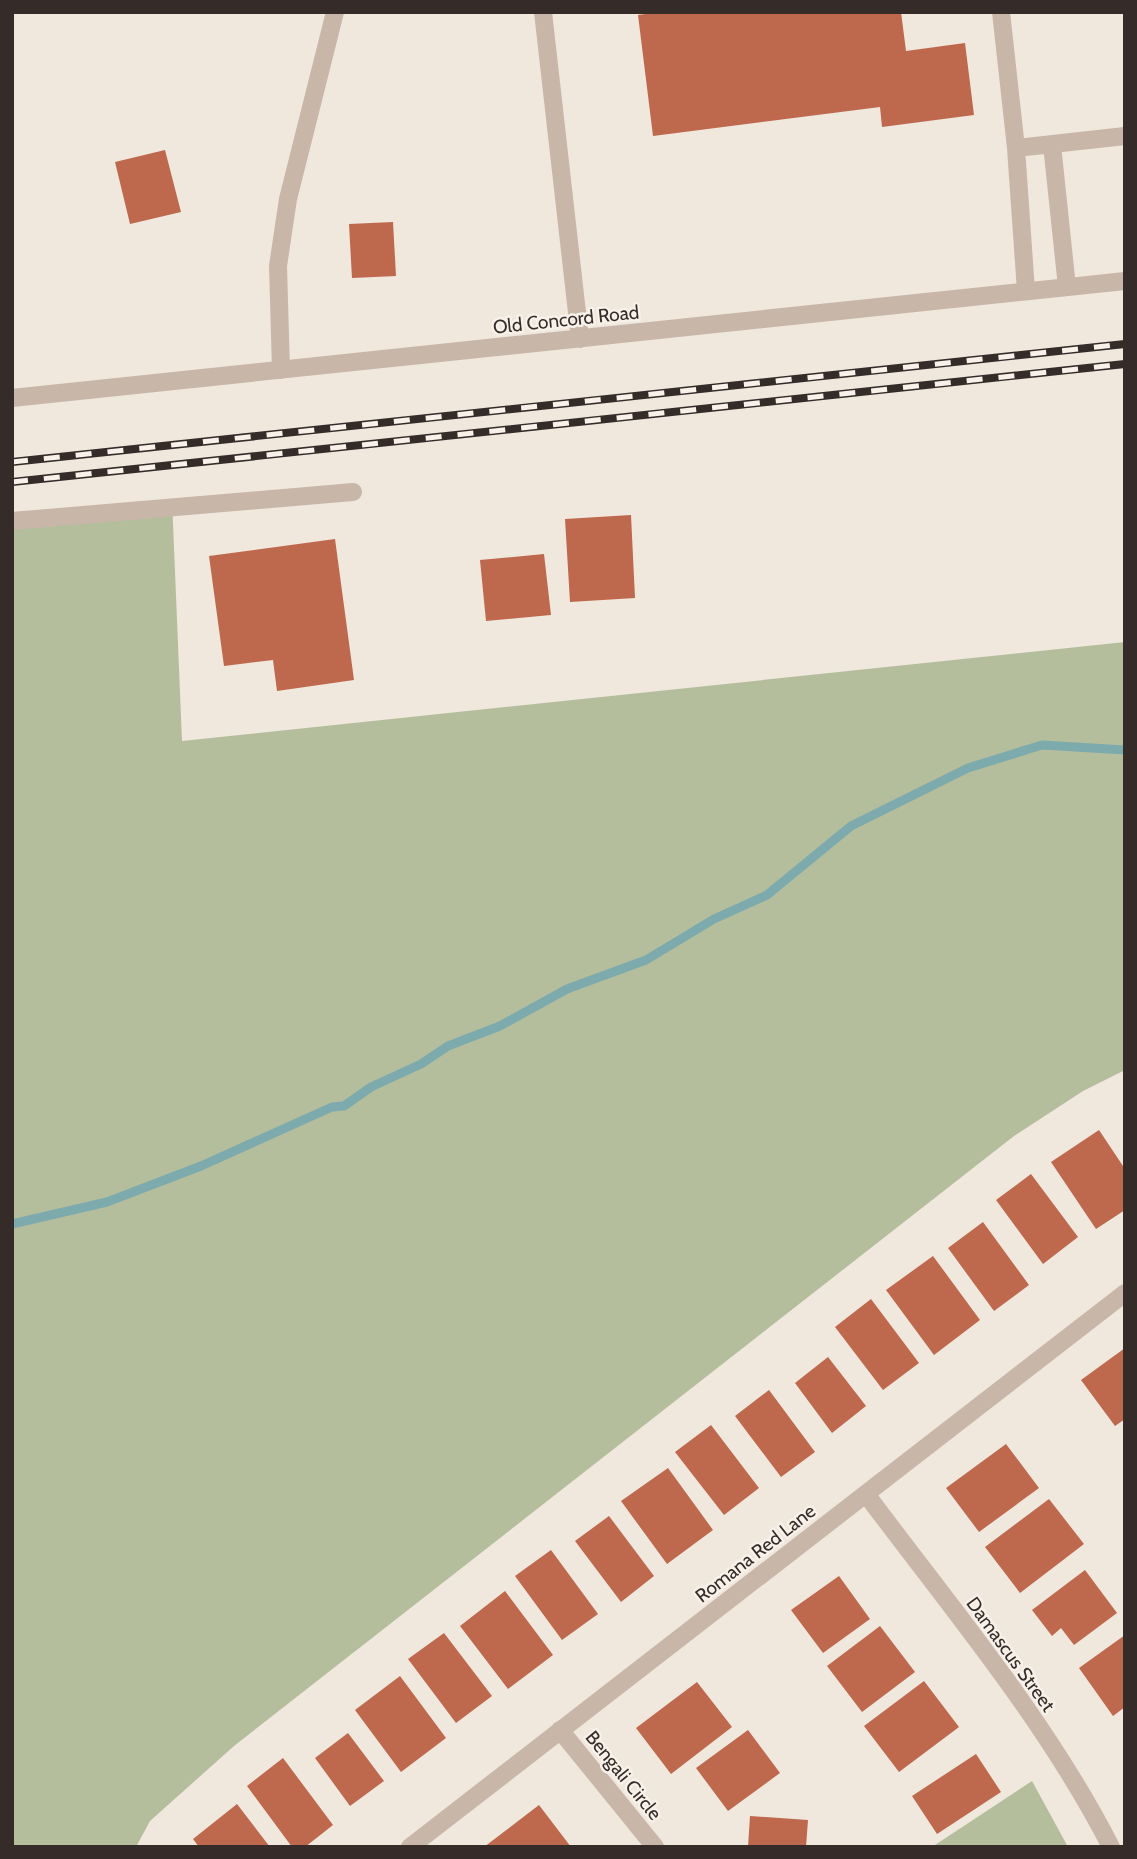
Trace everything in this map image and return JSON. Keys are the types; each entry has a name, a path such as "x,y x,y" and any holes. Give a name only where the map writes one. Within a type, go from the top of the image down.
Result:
{"street":[{"path":"281,370 278,266 288,199 335,12"},
{"path":"543,12 580,338"},
{"path":"1001,12 1016,148 1026,291"},
{"path":"1016,148 1125,136"},
{"path":"1052,145 1067,287"},
{"name":"Old Concord Road","path":"12,398 1125,281"},
{"path":"12,521 353,492"},
{"name":"Romana Red Lane","path":"410,1847 1125,1293"},
{"name":"Damascus Street","path":"866,1494 1028,1711 1091,1808 1111,1847"},
{"name":"Bengali Circle","path":"560,1731 655,1847"}],"green space":[{"path":"172,499 182,741 1125,642 1125,1070 1083,1091 1014,1136 234,1746 150,1821 136,1847 12,1847 12,517"},
{"path":"1032,1781 1068,1847 932,1847"}],"building":[{"path":"660,12 901,12 906,51 965,43 974,115 882,127 880,107 653,136 638,15"},
{"path":"165,150 181,212 130,224 115,162"},
{"path":"393,222 396,276 352,278 349,224"},
{"path":"631,515 635,598 570,602 565,519"},
{"path":"335,539 354,680 277,691 273,660 224,666 209,556"},
{"path":"544,554 551,615 486,621 480,560"},
{"path":"1099,1130 1125,1169 1125,1210 1096,1229 1051,1162"},
{"path":"1031,1174 1078,1237 1043,1264 996,1200"},
{"path":"983,1222 1029,1285 994,1311 948,1248"},
{"path":"933,1256 980,1320 934,1355 886,1290"},
{"path":"871,1299 919,1363 883,1390 835,1327"},
{"path":"1125,1348 1125,1419 1115,1426 1081,1380"},
{"path":"828,1357 866,1406 832,1433 795,1383"},
{"path":"769,1390 815,1452 781,1477 735,1416"},
{"path":"711,1425 759,1488 724,1515 675,1452"},
{"path":"1006,1444 1039,1488 979,1532 946,1488"},
{"path":"668,1468 713,1530 667,1564 621,1501"},
{"path":"1049,1499 1084,1544 1020,1593 985,1547"},
{"path":"609,1516 654,1576 621,1602 575,1541"},
{"path":"551,1550 598,1614 562,1640 515,1576"},
{"path":"1085,1570 1117,1613 1074,1645 1061,1628 1052,1636 1032,1610"},
{"path":"839,1576 870,1619 823,1653 791,1610"},
{"path":"505,1591 553,1655 508,1689 460,1626"},
{"path":"880,1626 915,1672 862,1712 827,1666"},
{"path":"444,1633 492,1696 456,1723 408,1659"},
{"path":"1125,1635 1125,1707 1113,1716 1079,1668"},
{"path":"400,1676 446,1738 401,1772 355,1710"},
{"path":"924,1681 959,1727 899,1772 864,1726"},
{"path":"697,1682 732,1727 671,1774 636,1728"},
{"path":"748,1730 780,1773 728,1811 696,1768"},
{"path":"348,1733 384,1781 350,1806 315,1758"},
{"path":"976,1754 1001,1792 937,1834 912,1796"},
{"path":"283,1758 333,1825 305,1847 292,1847 247,1786"},
{"path":"237,1804 270,1847 199,1847 193,1839"},
{"path":"539,1805 571,1847 484,1847"},
{"path":"750,1816 808,1820 806,1847 748,1847"}],"waterway":[{"path":"12,1224 107,1202 201,1166 332,1107 344,1106 371,1087 421,1064 448,1046 500,1026 567,989 646,960 714,919 767,895 851,826 968,768 1042,745 1125,750"}],"railway":[{"path":"12,462 1125,344"},
{"path":"12,482 1125,364"}]}
